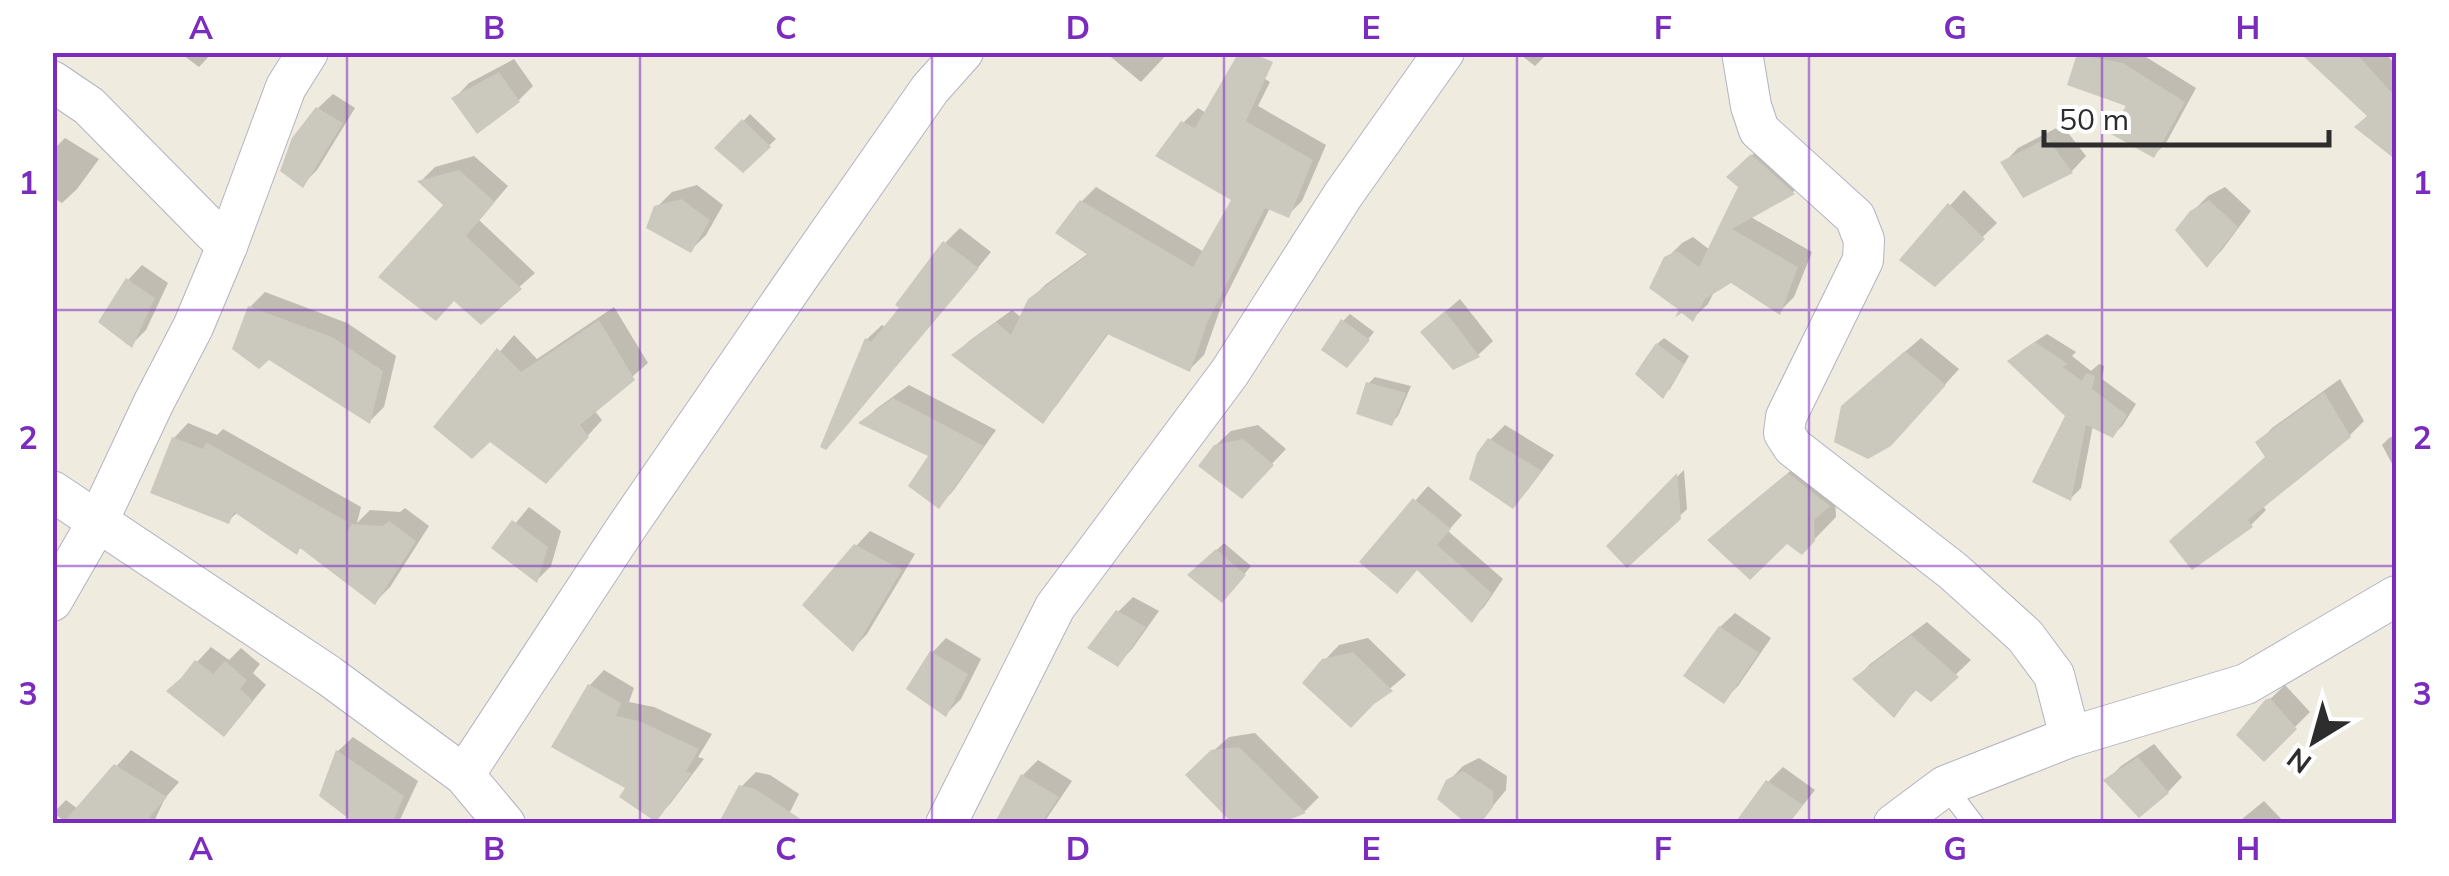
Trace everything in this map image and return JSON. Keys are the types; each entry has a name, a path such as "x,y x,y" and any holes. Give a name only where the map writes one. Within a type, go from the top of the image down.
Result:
{"street":[{"path":"52,602 98,521 193,328 286,87 308,52"},
{"path":"464,775 626,528 812,256 930,89 963,52"},
{"path":"946,824 1056,607 1230,372 1343,195 1444,52"},
{"path":"1742,52 1759,130 1855,217 1864,240 1863,260 1786,418 1784,434 1793,447 1954,571 2025,636 2054,675 2070,738"},
{"path":"52,81 89,106 227,246"},
{"path":"52,491 328,675 464,775 505,824"},
{"path":"1894,824 1946,786 2070,738 2246,684 2396,596"}],"lane":[{"path":"1946,786 1974,824"}],"building":[{"path":"1239,52 1273,62 1246,121 1313,160 1289,218 1265,208 1208,321 1190,372 1107,334 1043,424 951,355 996,322 1011,335 1028,299 1088,255 1055,233 1080,200 1193,267 1231,200 1155,156 1181,121 1195,128"},
{"path":"2299,52 2355,52 2393,94 2396,91 2396,160 2354,127 2367,116"},
{"path":"2077,54 2123,63 2185,102 2154,158 2109,133 2126,106 2067,85"},
{"path":"499,72 520,102 477,134 451,98"},
{"path":"316,107 343,123 303,188 280,171 292,138"},
{"path":"742,119 771,147 743,173 714,148"},
{"path":"2047,138 2073,173 2023,198 2000,162"},
{"path":"1751,154 1795,194 1732,229 1798,267 1780,315 1731,283 1705,299 1693,322 1682,313 1675,317 1679,310 1649,288 1664,257 1677,251 1699,267 1738,187 1726,177"},
{"path":"459,170 495,202 466,236 522,289 481,325 454,301 436,321 378,277 443,205 417,181"},
{"path":"681,199 710,220 691,253 646,228 654,206"},
{"path":"2209,200 2238,227 2207,268 2175,230 2190,211"},
{"path":"1948,203 1985,239 1935,287 1899,260"},
{"path":"943,241 979,268 826,450 820,447 865,338 871,342 899,308 895,305"},
{"path":"126,278 155,298 132,348 98,322"},
{"path":"248,306 332,337 383,371 370,424 269,360 259,369 232,349"},
{"path":"1445,311 1480,357 1453,370 1420,332"},
{"path":"1341,319 1370,340 1347,368 1321,350"},
{"path":"599,320 635,380 580,425 589,437 546,484 490,442 472,459 433,427 497,348 521,372"},
{"path":"2035,342 2068,364 2063,367 2082,381 2086,373 2095,376 2092,389 2127,415 2113,438 2086,425 2071,501 2032,482 2065,416 2007,361"},
{"path":"1656,343 1684,364 1663,399 1635,374"},
{"path":"1905,351 1946,385 1891,446 1868,459 1834,442 1841,406"},
{"path":"1366,382 1406,393 1392,426 1356,414"},
{"path":"2324,392 2351,437 2248,520 2253,527 2192,570 2169,541 2265,457 2255,442"},
{"path":"893,398 984,446 939,509 908,486 928,456 858,423"},
{"path":"172,437 203,449 206,442 348,522 345,533 352,524 383,526 389,521 416,541 375,605 300,548 297,555 234,512 229,524 150,493"},
{"path":"1488,438 1542,471 1513,509 1469,479 1477,453"},
{"path":"1243,439 1274,465 1242,499 1198,466 1214,445"},
{"path":"1677,473 1681,519 1627,568 1606,546"},
{"path":"1788,473 1830,506 1814,520 1815,541 1802,555 1787,544 1750,580 1707,540"},
{"path":"1413,498 1451,529 1437,545 1492,593 1472,623 1417,570 1397,594 1359,562"},
{"path":"512,520 548,547 537,583 491,548"},
{"path":"854,544 902,570 853,652 802,605"},
{"path":"1216,549 1246,575 1222,603 1187,575"},
{"path":"1116,610 1146,627 1118,667 1087,648"},
{"path":"1719,626 1759,653 1724,704 1683,676"},
{"path":"1911,635 1959,677 1931,702 1915,690 1894,718 1852,679"},
{"path":"930,651 968,674 946,717 906,689"},
{"path":"1353,652 1393,691 1351,728 1302,683 1322,659"},
{"path":"195,660 213,674 225,661 247,680 240,689 253,701 224,737 166,691"},
{"path":"588,684 621,703 616,716 639,721 699,749 686,772 692,773 656,822 619,797 625,788 551,747"},
{"path":"2270,698 2297,729 2264,762 2236,735"},
{"path":"1239,747 1306,813 1279,824 1233,824 1185,775 1211,750"},
{"path":"336,750 404,796 392,824 356,824 319,796"},
{"path":"2138,757 2169,793 2139,818 2103,780"},
{"path":"114,764 167,797 147,824 62,824"},
{"path":"1463,771 1493,791 1493,807 1480,824 1467,824 1437,799 1446,780"},
{"path":"1021,774 1059,797 1041,824 994,824"},
{"path":"1766,780 1803,805 1788,824 1734,824"},
{"path":"739,785 755,789 808,824 718,824"}]}
